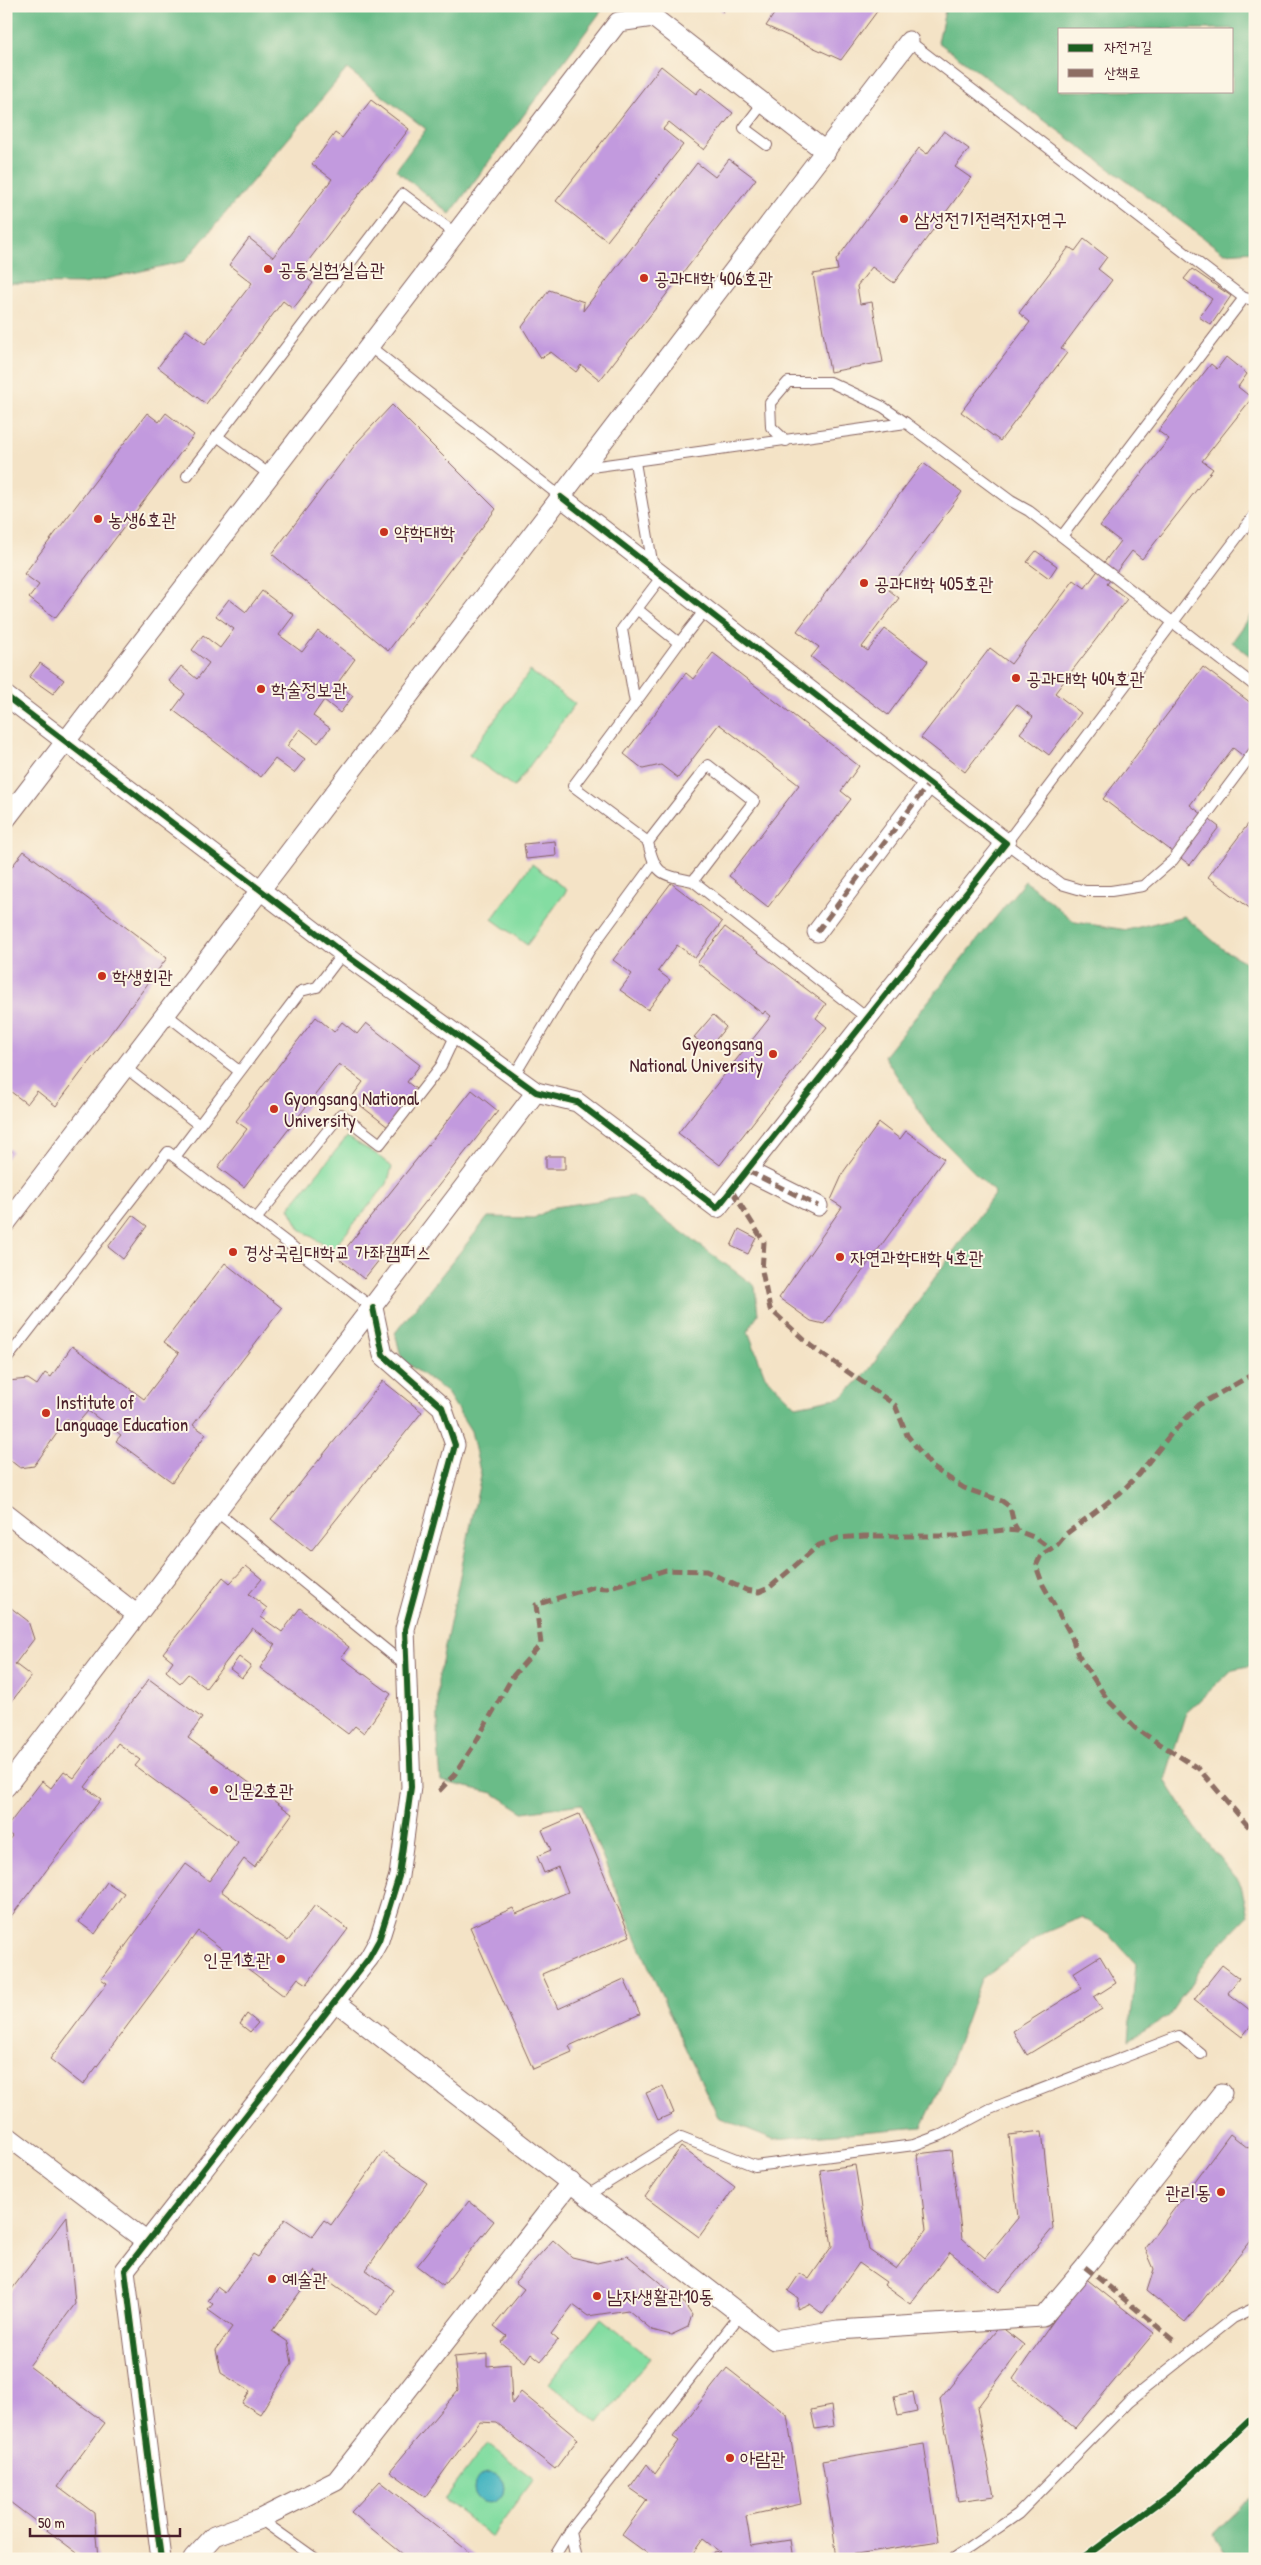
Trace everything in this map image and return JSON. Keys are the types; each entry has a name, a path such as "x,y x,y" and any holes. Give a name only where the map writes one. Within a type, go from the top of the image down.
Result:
{"street":[{"path":"6,819 618,22 653,17 826,152"},
{"path":"6,1224 909,41"},
{"path":"6,696 343,953 536,1092 577,1102 717,1208 1006,843 930,782 561,497"},
{"path":"817,932 930,782"},
{"path":"6,1787 136,1614 373,1308 536,1092"},
{"path":"748,1171 818,1206"},
{"path":"161,2559 125,2270 369,1958 379,1940 399,1876 411,1787 405,1629 455,1445 442,1407 383,1355 373,1308"},
{"path":"6,1513 136,1614"},
{"path":"336,2002 774,2340 838,2330 1043,2317 1085,2268 1222,2093"},
{"path":"8,2139 147,2242"},
{"path":"193,2559 214,2536 260,2519 336,2481 571,2182"}],"lane":[{"path":"909,41 1244,298 1255,300"},
{"path":"763,103 744,128 767,145"},
{"path":"187,476 403,194 456,234"},
{"path":"1062,536 1244,298"},
{"path":"369,346 561,497"},
{"path":"786,441 771,426 770,403 788,382 830,382 883,407 1062,536 1255,686"},
{"path":"584,468 906,423"},
{"path":"217,436 270,474"},
{"path":"635,462 658,573 637,609 622,629 635,703"},
{"path":"1255,514 1006,843 1061,884 1085,891 1111,891 1143,886 1172,860 1255,750"},
{"path":"637,609 679,643"},
{"path":"705,610 573,786 648,842 653,864 668,876 693,881 868,1019"},
{"path":"648,842 708,766 754,801 693,881"},
{"path":"514,1076 589,951 653,864"},
{"path":"175,1157 301,990 317,986 343,953"},
{"path":"167,1015 239,1071"},
{"path":"256,1219 341,1114 380,1144 441,1066 456,1034"},
{"path":"126,1068 199,1125"},
{"path":"6,1360 168,1152 373,1308"},
{"path":"216,1511 406,1667"},
{"path":"588,2195 681,2137 755,2166 914,2146 941,2135 990,2109 1179,2036 1201,2054"},
{"path":"953,2559 1018,2514 1129,2401 1233,2318 1255,2308"},
{"path":"553,2559 570,2531 741,2314"},
{"path":"260,2519 316,2559"},
{"path":"570,2531 576,2559"}],"green space":[{"path":"6,6 605,6 450,214 396,170 426,129 347,69 185,261 84,284 6,283"},
{"path":"946,6 1255,6 1255,251 1224,253 938,42"},
{"path":"1255,610 1255,660 1232,642"},
{"path":"530,671 575,704 514,787 469,755"},
{"path":"532,864 567,890 527,945 492,919"},
{"path":"1025,881 1075,922 1127,930 1184,916 1224,950 1255,967 1255,1665 1233,1669 1186,1713 1165,1780 1195,1827 1241,1885 1248,1916 1210,1955 1169,2016 1129,2040 1136,1964 1110,1935 1082,1917 1044,1933 981,1979 947,2073 922,2127 773,2139 718,2117 646,1962 581,1804 523,1812 493,1793 441,1781 438,1744 438,1680 481,1476 471,1431 446,1391 402,1360 395,1333 488,1217 534,1218 554,1207 633,1196 755,1286 758,1314 748,1331 765,1376 796,1406 842,1397 869,1370 995,1193 932,1130 884,1056"},
{"path":"347,1137 376,1154 392,1167 387,1184 332,1250 300,1229 289,1208"},
{"path":"601,2318 650,2358 598,2423 549,2383"},
{"path":"487,2443 534,2479 492,2536 444,2500"},
{"path":"1255,2493 1255,2559 1228,2559 1213,2534"}],"water":[{"path":"489,2473 500,2477 504,2488 500,2499 489,2503 478,2499 474,2488 478,2477"}],"building":[{"path":"717,6 727,6 723,12"},
{"path":"776,6 881,6 841,60 766,26 778,8"},
{"path":"661,66 696,94 701,88 733,113 704,150 669,122 663,129 683,145 607,241 556,201"},
{"name":"공동실험실습관","path":"371,100 409,129 299,273 313,283 293,309 283,301 206,404 158,367 186,330 205,344 252,283 229,265 249,238 273,257 332,179 312,164 335,133 342,138"},
{"name":"삼성전기전력전자연구","path":"944,131 969,149 955,167 971,178 894,283 872,267 857,286 860,304 872,302 883,362 830,372 813,274 838,270 836,260 919,148 927,154"},
{"name":"공과대학 406호관","path":"729,159 756,179 600,380 581,365 576,372 551,352 541,358 522,327 549,290 584,302 583,311 697,163 715,177"},
{"path":"1084,239 1107,257 1098,269 1112,280 1061,349 1067,353 1000,441 961,412 1030,322 1019,313 1069,247 1075,251"},
{"path":"1192,269 1231,296 1211,325 1199,317 1212,299 1184,279"},
{"path":"1226,357 1247,374 1238,387 1252,398 1202,461 1213,469 1142,559 1132,551 1107,584 1127,599 1055,693 1081,713 1049,755 1020,733 1033,717 1017,704 965,772 921,738 990,648 1011,664 1074,580 1085,588 1120,541 1100,526 1169,439 1158,431 1211,364 1217,369"},
{"name":"약학대학","path":"392,405 496,509 388,651 272,554 358,441"},
{"name":"농생6호관","path":"147,413 159,422 166,413 194,435 55,618 29,598 39,585 24,574"},
{"name":"공과대학 405호관","path":"923,463 962,492 889,590 899,598 862,647 868,651 885,629 928,661 888,715 811,657 819,647 797,631"},
{"path":"1036,551 1057,566 1049,578 1027,562"},
{"name":"학술정보관","path":"262,591 294,615 279,635 302,652 318,631 355,659 337,684 353,696 340,713 324,700 313,716 330,728 318,743 300,729 287,746 305,759 294,773 275,759 261,777 173,710 185,694 169,681 181,666 197,679 209,663 192,650 203,635 220,648 234,629 216,616 229,599 246,612"},
{"path":"713,653 859,766 841,791 851,799 768,907 729,876 799,785 719,724 678,778 661,765 643,769 624,754 686,673 693,679"},
{"path":"40,663 64,680 53,694 29,677"},
{"path":"1203,667 1255,706 1255,765 1233,748 1190,805 1219,827 1190,865 1103,799"},
{"path":"1255,815 1255,912 1208,877"},
{"path":"555,841 556,856 526,859 524,844"},
{"name":"학생회관","path":"24,851 167,958 56,1106 37,1091 27,1104 6,1088 6,874"},
{"path":"671,883 722,922 695,958 677,945 658,971 670,980 648,1010 620,990 632,974 613,960"},
{"name":"Gyeongsang National University","path":"725,927 826,1004 816,1018 827,1027 720,1165 678,1133 771,1016 765,1011 763,1014 697,963"},
{"path":"713,1015 726,1027 708,1049 694,1037"},
{"name":"Gyongsang National University","path":"316,1017 334,1032 342,1022 357,1034 366,1023 420,1065 407,1082 416,1089 388,1127 351,1098 363,1082 339,1064 244,1187 218,1167 247,1129 236,1121"},
{"path":"472,1090 498,1111 364,1279 338,1258"},
{"name":"자연과학대학 4호관","path":"879,1123 900,1139 906,1131 944,1159 824,1324 811,1321 779,1298 842,1207 831,1200 844,1171"},
{"path":"6,1147 12,1151 6,1159"},
{"path":"546,1156 565,1156 565,1169 546,1169"},
{"path":"132,1215 147,1226 123,1259 108,1247"},
{"path":"739,1229 756,1238 748,1254 731,1246"},
{"path":"225,1263 282,1308 193,1425 206,1434 172,1482 116,1441 121,1435 88,1411 76,1425 67,1419 34,1466 20,1468 6,1457 6,1384 8,1381 28,1379 37,1385 45,1373 51,1377 72,1346 144,1399 179,1353 164,1342"},
{"path":"383,1381 422,1412 311,1551 271,1519"},
{"path":"246,1566 262,1579 249,1594 267,1608 261,1617 282,1632 300,1608 349,1647 341,1657 391,1694 364,1733 355,1726 348,1734 260,1668 275,1645 252,1628 206,1688 188,1674 180,1683 166,1671 173,1661 163,1653 223,1577 230,1583"},
{"path":"6,1604 28,1621 34,1639 15,1664 31,1676 6,1709"},
{"path":"239,1657 251,1666 242,1678 230,1669"},
{"path":"149,1679 202,1718 188,1738 292,1814 254,1867 244,1859 221,1891 288,1941 315,1905 348,1929 307,1984 298,1978 284,1996 198,1931 83,2085 50,2059 107,1983 101,1979 186,1864 209,1881 238,1842 135,1766 140,1760 118,1743 85,1787 101,1799 6,1923 6,1844 12,1836 6,1832 6,1828 42,1781 51,1788 64,1771 74,1778"},
{"path":"579,1814 630,1936 542,1974 558,2009 624,1979 640,2014 569,2046 572,2052 533,2069 470,1927 513,1908 516,1914 568,1892 558,1867 544,1873 537,1856 551,1850 542,1830"},
{"path":"107,1882 124,1893 95,1934 79,1922"},
{"path":"1100,1956 1116,1983 1094,1997 1102,2009 1027,2055 1013,2031 1082,1988 1073,1973"},
{"path":"1222,1965 1239,1978 1228,1993 1255,2014 1255,2020 1242,2037 1194,2000"},
{"path":"247,2014 258,2023 250,2032 240,2024"},
{"path":"663,2086 674,2113 658,2120 646,2093"},
{"path":"1042,2131 1053,2228 999,2292 950,2252 910,2304 884,2285 886,2282 859,2263 823,2314 809,2304 797,2309 798,2298 788,2291 800,2273 809,2279 832,2246 820,2170 855,2165 869,2250 896,2269 926,2230 917,2154 951,2150 962,2238 985,2258 1018,2218 1009,2135"},
{"name":"관리동","path":"1230,2134 1248,2148 1255,2144 1255,2236 1185,2322 1147,2291 1154,2269 1145,2248"},
{"path":"681,2147 735,2187 699,2237 645,2197"},
{"name":"예술관","path":"383,2152 427,2183 366,2270 394,2290 377,2315 315,2271 272,2331 288,2342 292,2363 260,2414 242,2403 250,2391 221,2373 216,2350 232,2327 208,2310 213,2304 208,2301 217,2287 225,2293 253,2254 258,2257 285,2219 312,2237 324,2220 331,2225"},
{"path":"469,2201 494,2221 443,2286 417,2266"},
{"path":"67,2216 75,2304 29,2366 105,2423 58,2486 94,2513 98,2559 85,2559 6,2499 6,2297"},
{"name":"남자생활관10동","path":"553,2240 572,2257 597,2263 628,2256 683,2302 692,2315 688,2327 671,2335 652,2330 628,2310 588,2316 573,2305 551,2334 558,2340 541,2361 531,2353 525,2362 501,2343 507,2336 494,2326 524,2289 515,2282"},
{"path":"1084,2277 1154,2333 1075,2428 1013,2379"},
{"path":"1000,2326 1024,2345 977,2408 994,2496 958,2501 940,2399"},
{"path":"487,2354 487,2366 510,2364 512,2404 521,2392 578,2439 555,2469 497,2423 480,2422 425,2497 390,2471 458,2390 454,2357"},
{"name":"아람관","path":"727,2368 787,2415 801,2504 746,2516 751,2546 790,2540 793,2559 714,2559 713,2553 720,2552 703,2539 689,2559 655,2559 622,2535 647,2500 630,2488 647,2464 655,2474 679,2441 673,2437"},
{"path":"913,2392 917,2412 898,2416 894,2396"},
{"path":"831,2406 834,2426 815,2429 811,2410"},
{"path":"924,2444 939,2541 837,2557 822,2461"},
{"path":"380,2481 478,2559 409,2559 351,2512"}],"marked path":[{"path":"817,932 930,782"},
{"path":"748,1171 818,1206"},
{"path":"732,1191 764,1242 762,1271 770,1309 811,1346 895,1405 907,1435 932,1467 964,1488 1002,1501 1010,1507 1014,1524 1018,1531"},
{"path":"1255,1373 1199,1405 1120,1493 1066,1534 1057,1545 1041,1555 1036,1566 1043,1585 1071,1635 1078,1655 1107,1699 1135,1728 1199,1769 1255,1834"},
{"path":"439,1791 455,1774 474,1745 513,1676 541,1644 536,1605 593,1587 607,1588 666,1570 706,1571 746,1590 759,1592 769,1588 819,1545 838,1538 864,1536 956,1536 1004,1530 1018,1531 1036,1538 1049,1548"},
{"path":"1085,2267 1175,2341"}],"cycle path":[{"path":"6,696 343,953 536,1092 577,1102 717,1208 1006,843 561,497"},
{"path":"161,2559 125,2270 369,1958 379,1940 399,1876 411,1787 405,1629 455,1445 442,1407 383,1355 373,1308"},
{"path":"1082,2559 1177,2489 1255,2415"}],"place":[{"name":"삼성전기전력전자연구","path":"904,219"},
{"name":"공동실험실습관","path":"268,269"},
{"name":"공과대학 406호관","path":"644,278"},
{"name":"농생6호관","path":"98,519"},
{"name":"약학대학","path":"384,532"},
{"name":"공과대학 405호관","path":"864,583"},
{"name":"공과대학 404호관","path":"1016,678"},
{"name":"학술정보관","path":"261,689"},
{"name":"학생회관","path":"102,976"},
{"name":"Gyeongsang National University","path":"773,1054"},
{"name":"Gyongsang National University","path":"274,1109"},
{"name":"경상국립대학교 가좌캠퍼스","path":"233,1252"},
{"name":"자연과학대학 4호관","path":"840,1257"},
{"name":"Institute of Language Education","path":"46,1413"},
{"name":"인문2호관","path":"214,1790"},
{"name":"인문1호관","path":"281,1959"},
{"name":"관리동","path":"1221,2192"},
{"name":"예술관","path":"272,2279"},
{"name":"남자생활관10동","path":"597,2296"},
{"name":"아람관","path":"730,2458"}]}
